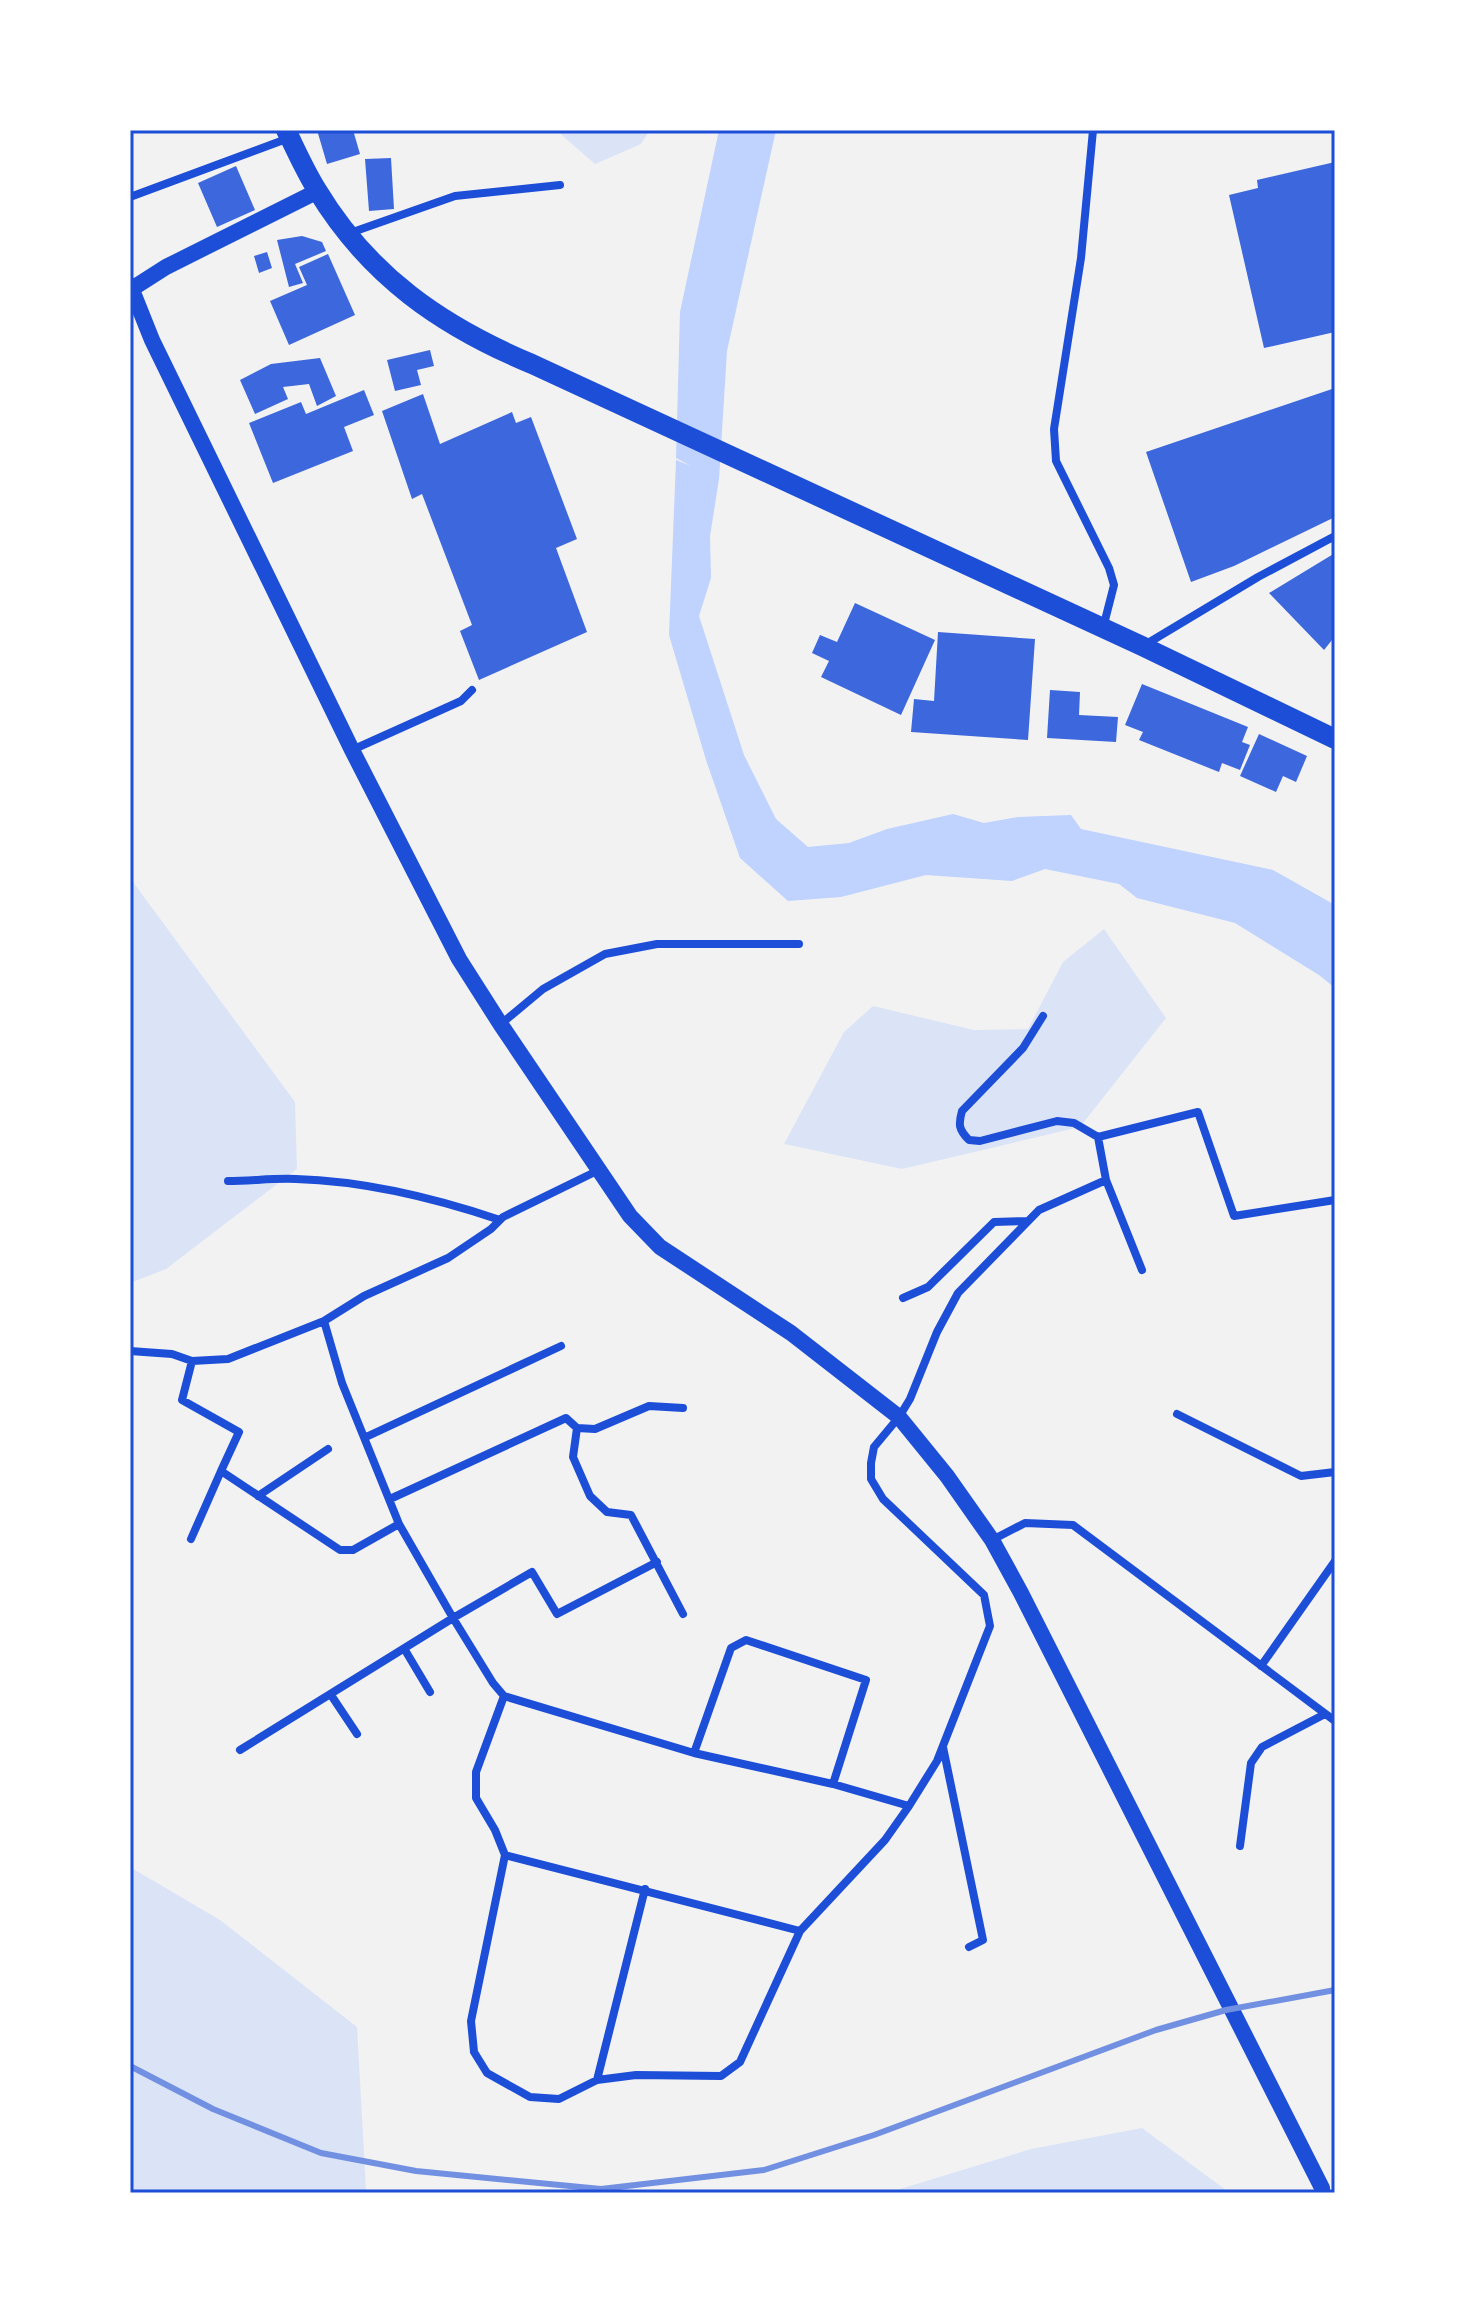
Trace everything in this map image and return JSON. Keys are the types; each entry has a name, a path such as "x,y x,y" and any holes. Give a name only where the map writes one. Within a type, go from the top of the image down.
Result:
{"highway":[{"path":"288,134 318,191 370,260 407,295 440,318 485,344 1142,646 1335,739"}],"main road":[{"path":"318,191 166,267 131,288 152,340 352,750 459,959 630,1216 660,1247 791,1333 899,1417 947,1476 992,1540 1322,2188"}],"street":[{"path":"1093,130 1081,258 1054,429 1056,461 1109,568 1114,585 1103,629"},
{"path":"130,197 288,134"},
{"path":"350,233 455,196 560,185"},
{"path":"1142,646 1258,577 1335,536"},
{"path":"352,750 461,701 472,690"},
{"path":"501,1025 543,989 605,954 657,944 799,944"},
{"path":"1043,1016 1023,1048 962,1111 958,1124 969,1140 980,1141 1057,1121 1074,1123 1098,1137 1198,1112 1234,1216 1335,1200"},
{"path":"1098,1137 1106,1180 1142,1270"},
{"path":"130,1351 172,1354 192,1361 228,1359 324,1321 364,1296 448,1258 500,1220 599,1170"},
{"path":"228,1181 297,1179 376,1186 500,1220"},
{"path":"504,1696 476,1772 476,1798 495,1830 505,1855 471,2021 474,2052 487,2073 530,2097 559,2099 597,2080 636,2075 721,2076 740,2062 800,1931 885,1840 909,1806 943,1746 990,1626 989,1607 984,1595 883,1499 871,1479 874,1447 910,1399 937,1332 958,1293 1039,1210 1106,1180"},
{"path":"903,1298 928,1287 994,1222 1028,1221"},
{"path":"324,1321 342,1383 399,1524 453,1618 504,1696 694,1753 833,1784 909,1806"},
{"path":"366,1437 561,1346"},
{"path":"191,1539 239,1432 182,1400 192,1361"},
{"path":"390,1499 566,1418 577,1428 595,1429 649,1406 683,1408"},
{"path":"1177,1414 1301,1476 1335,1472"},
{"path":"577,1428 573,1457 590,1496 607,1512 631,1515 683,1614"},
{"path":"258,1496 328,1449"},
{"path":"221,1471 340,1550 353,1550 399,1524"},
{"path":"992,1540 1025,1523 1073,1525 1335,1721"},
{"path":"1261,1666 1335,1561"},
{"path":"240,1750 532,1572 557,1614 657,1562"},
{"path":"694,1753 731,1648 746,1640 866,1680 833,1784"},
{"path":"405,1650 430,1692"},
{"path":"331,1695 357,1734"},
{"path":"1240,1846 1251,1763 1262,1747 1325,1714"},
{"path":"943,1746 983,1940 969,1947"},
{"path":"505,1855 800,1931"},
{"path":"597,2080 645,1889"}],"shaded area":[{"path":"556,130 650,130 641,144 595,164"},
{"path":"130,878 295,1102 297,1169 166,1269 130,1283"},
{"path":"1104,929 1166,1018 1080,1127 902,1169 784,1144 844,1032 873,1006 974,1030 1028,1029 1063,962"},
{"path":"130,1867 220,1920 357,2027 366,2190 372,2193 130,2193"},
{"path":"1142,2128 1230,2193 887,2193 1031,2149"}],"water":[{"path":"719,130 776,130 727,351 719,479 710,536 711,578 699,616 744,755 776,819 808,847 849,843 887,829 953,814 984,823 1018,817 1071,815 1081,829 1273,870 1335,905 1335,988 1235,923 1137,898 1119,884 1045,869 1012,881 926,875 841,897 788,901 740,858 706,760 669,635 676,460 691,466 676,458 680,312"}],"building":[{"path":"317,130 353,130 360,154 327,164"},
{"path":"391,158 394,209 369,211 365,159"},
{"path":"1335,162 1335,332 1264,348 1229,195 1258,188 1257,180"},
{"path":"236,166 255,210 217,227 198,183"},
{"path":"302,236 322,242 326,251 295,264 303,283 289,287 277,240"},
{"path":"267,252 272,268 259,273 254,256"},
{"path":"328,254 355,315 289,345 270,301 307,285 299,267"},
{"path":"430,350 434,366 417,370 421,385 395,391 387,360"},
{"path":"320,358 336,396 317,406 309,384 283,387 288,399 255,414 240,380 271,364"},
{"path":"1335,388 1335,517 1234,566 1191,582 1146,452"},
{"path":"364,390 374,415 344,427 353,451 273,483 249,423 301,402 306,414"},
{"path":"423,394 440,444 512,412 516,423 531,417 577,539 556,548 587,632 479,680 460,631 472,625 422,494 412,499 382,411"},
{"path":"1335,553 1335,643 1332,640 1324,650 1269,593"},
{"path":"855,603 935,640 901,715 821,677 829,661 812,653 820,635 837,642"},
{"path":"938,632 1035,639 1028,740 911,732 914,699 934,701"},
{"path":"1142,684 1248,727 1242,742 1250,745 1240,770 1222,763 1219,772 1139,740 1143,732 1125,725"},
{"path":"1050,690 1080,692 1079,715 1118,717 1116,742 1047,738"},
{"path":"1259,734 1307,756 1296,782 1283,776 1276,792 1240,776"}],"railway":[{"path":"130,2066 213,2109 321,2153 416,2171 601,2189 764,2170 874,2135 1156,2030 1226,2010 1335,1990"}]}
